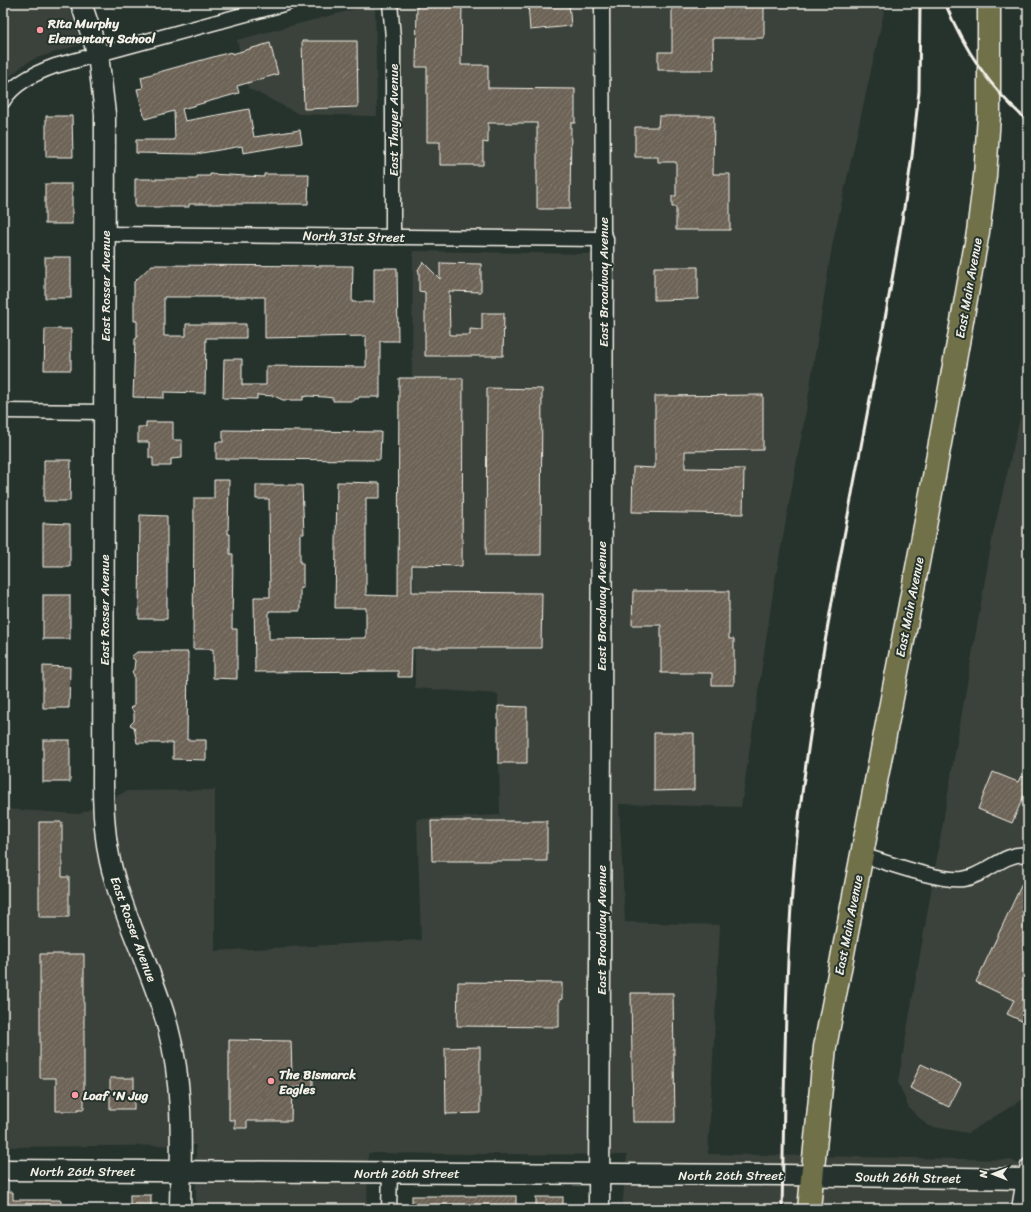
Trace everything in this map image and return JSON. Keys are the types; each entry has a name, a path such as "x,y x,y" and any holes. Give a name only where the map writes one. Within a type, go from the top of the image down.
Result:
{"main road":[{"name":"East Main Avenue","path":"809,1209 811,1176 825,1047 926,521 978,232 985,176 988,122 989,3"}],"street":[{"name":"East Rosser Avenue","path":"81,3 98,54 105,114 104,823 114,878 125,912 160,1001 173,1050 179,1088 180,1209"},
{"path":"3,101 18,84 31,76 55,66 286,3"},
{"name":"East Thayer Avenue","path":"390,3 393,38 393,237"},
{"name":"East Broadway Avenue","path":"599,1209 603,239 602,3"},
{"name":"North 31st Street","path":"105,234 603,239"},
{"path":"3,411 104,412"},
{"path":"861,855 940,877 962,879 980,874 1008,858 1028,854"},
{"name":"North 26th Street","path":"3,1170 811,1176"},
{"path":"389,1209 390,1173"},
{"path":"1019,1209 1027,1175"},
{"name":"South 26th Street","path":"811,1176 1027,1175"}],"shaded area":[{"name":"Rita Murphy Elementary School","path":"3,3 67,3 82,44 36,58 25,64 3,82"},
{"path":"396,3 886,3 832,246 807,405 774,586 741,807 619,804 625,922 720,925 708,1154 1011,1160 1028,1169 1028,1209 622,1209 627,1155 368,1153 367,1209 196,1209 196,1145 3,1147 3,809 80,814 127,791 215,790 215,951 421,940 417,819 500,815 498,694 415,688 412,372 413,251 595,254 595,233 401,231 401,48"},
{"path":"375,4 377,116 299,114 248,88 237,40"},
{"path":"1028,384 1028,1096 968,1133 928,1126 909,1108 898,1082 993,534"}],"building":[{"path":"417,3 462,3 461,65 488,65 488,88 575,89 575,123 571,123 570,209 537,209 537,123 488,123 488,143 483,142 483,165 440,165 440,142 427,142 427,67 416,67"},
{"path":"528,3 569,3 571,26 530,30"},
{"path":"672,3 764,3 764,38 713,38 714,70 658,70 658,52 672,52"},
{"path":"302,41 357,41 358,107 304,109"},
{"path":"270,43 278,74 237,86 239,93 182,109 185,121 249,109 254,137 300,130 302,143 243,153 242,146 196,154 136,153 136,140 175,140 174,111 145,119 137,89 143,88 141,77 231,52 232,54"},
{"path":"46,116 72,116 73,157 46,157"},
{"path":"659,116 714,116 713,174 730,174 730,230 676,230 676,207 672,207 672,196 676,196 676,162 658,162 658,157 635,157 635,127 658,127"},
{"path":"210,174 264,177 264,174 309,174 308,204 189,204 189,207 135,207 135,179 197,179 197,176 210,176"},
{"path":"45,184 72,184 72,224 45,224"},
{"path":"45,257 71,257 71,298 45,298"},
{"path":"423,262 440,279 440,263 481,264 481,292 449,291 450,335 470,335 470,329 482,330 482,313 504,313 503,356 425,356 425,292 419,291 418,270"},
{"path":"152,265 353,266 352,302 374,302 374,268 397,268 398,341 380,341 380,397 359,397 358,399 354,399 354,401 333,401 333,398 308,396 303,397 303,400 283,400 274,396 257,395 257,399 223,398 224,359 242,359 242,385 266,385 266,366 366,367 366,336 265,338 265,297 164,297 164,336 186,336 186,324 246,324 246,338 206,338 205,393 164,392 164,398 133,397 135,339 137,338 137,321 134,321 134,282"},
{"path":"654,267 698,267 698,299 654,300"},
{"path":"45,329 71,329 71,370 44,370"},
{"path":"399,378 463,378 462,566 412,565 412,592 542,593 541,648 412,648 411,677 398,677 398,671 255,672 254,597 270,597 269,499 256,499 256,485 302,485 304,534 300,534 300,563 303,563 303,588 300,588 300,611 269,611 269,639 366,638 366,608 335,608 337,482 380,483 380,498 366,498 366,595 398,596"},
{"path":"487,388 542,389 541,555 486,555"},
{"path":"763,395 763,450 685,451 685,468 744,469 743,514 632,512 633,467 655,468 655,396"},
{"path":"146,422 173,422 173,440 182,440 182,458 171,459 171,466 153,466 153,458 149,458 149,442 138,442 138,427 146,427"},
{"path":"223,430 381,432 380,460 216,459 216,442 223,442"},
{"path":"44,460 71,460 70,501 44,501"},
{"path":"214,480 229,480 228,534 230,534 230,554 233,554 232,629 237,629 237,679 213,678 213,649 193,649 194,498 214,498"},
{"path":"140,515 167,516 167,619 139,619"},
{"path":"43,523 70,524 70,567 43,567"},
{"path":"633,591 729,591 729,639 734,639 734,685 712,685 712,673 661,673 661,625 632,625"},
{"path":"43,595 70,595 70,639 43,639"},
{"path":"137,652 188,652 187,740 206,740 206,760 173,759 173,743 137,743 134,727 130,725 134,721 134,712 130,708 134,706 134,675 132,672 134,669 135,660 131,657"},
{"path":"43,666 70,667 69,708 43,708"},
{"path":"498,706 527,707 527,763 498,763"},
{"path":"654,733 694,733 694,790 654,791"},
{"path":"43,740 70,740 70,782 43,782"},
{"path":"993,772 1018,782 1021,776 1028,779 1028,786 1012,823 978,809"},
{"path":"431,821 547,821 547,861 432,861"},
{"path":"39,822 62,822 62,877 69,877 69,917 39,917"},
{"path":"1028,871 1028,1024 1007,1014 1014,1000 976,982"},
{"path":"40,954 84,954 84,1109 78,1109 78,1111 56,1111 56,1078 40,1078"},
{"path":"458,982 562,983 562,999 559,1000 559,1027 457,1026"},
{"path":"631,993 673,993 675,1122 633,1122"},
{"name":"The Bismarck Eagles","path":"229,1040 291,1041 292,1075 313,1076 313,1086 299,1086 298,1088 292,1088 291,1121 247,1121 247,1128 235,1128 235,1120 229,1120"},
{"path":"480,1047 480,1113 446,1114 445,1048"},
{"path":"921,1064 961,1083 949,1107 910,1088"},
{"path":"110,1078 134,1078 134,1109 110,1109"},
{"path":"3,1192 13,1192 13,1200 61,1200 61,1209 3,1209"},
{"path":"130,1195 151,1195 151,1209 130,1209"},
{"path":"412,1196 516,1196 516,1209 412,1209"},
{"path":"536,1197 563,1197 563,1209 536,1209"}],"railway":[{"path":"782,1209 788,959 800,809 824,645 885,320 912,156 919,91 920,3"},
{"path":"945,3 952,20 979,67 1002,96 1028,121"}],"place":[{"name":"Rita Murphy Elementary School","path":"40,30"},
{"name":"The Bismarck Eagles","path":"271,1081"},
{"name":"Loaf 'N Jug","path":"75,1095"}]}
